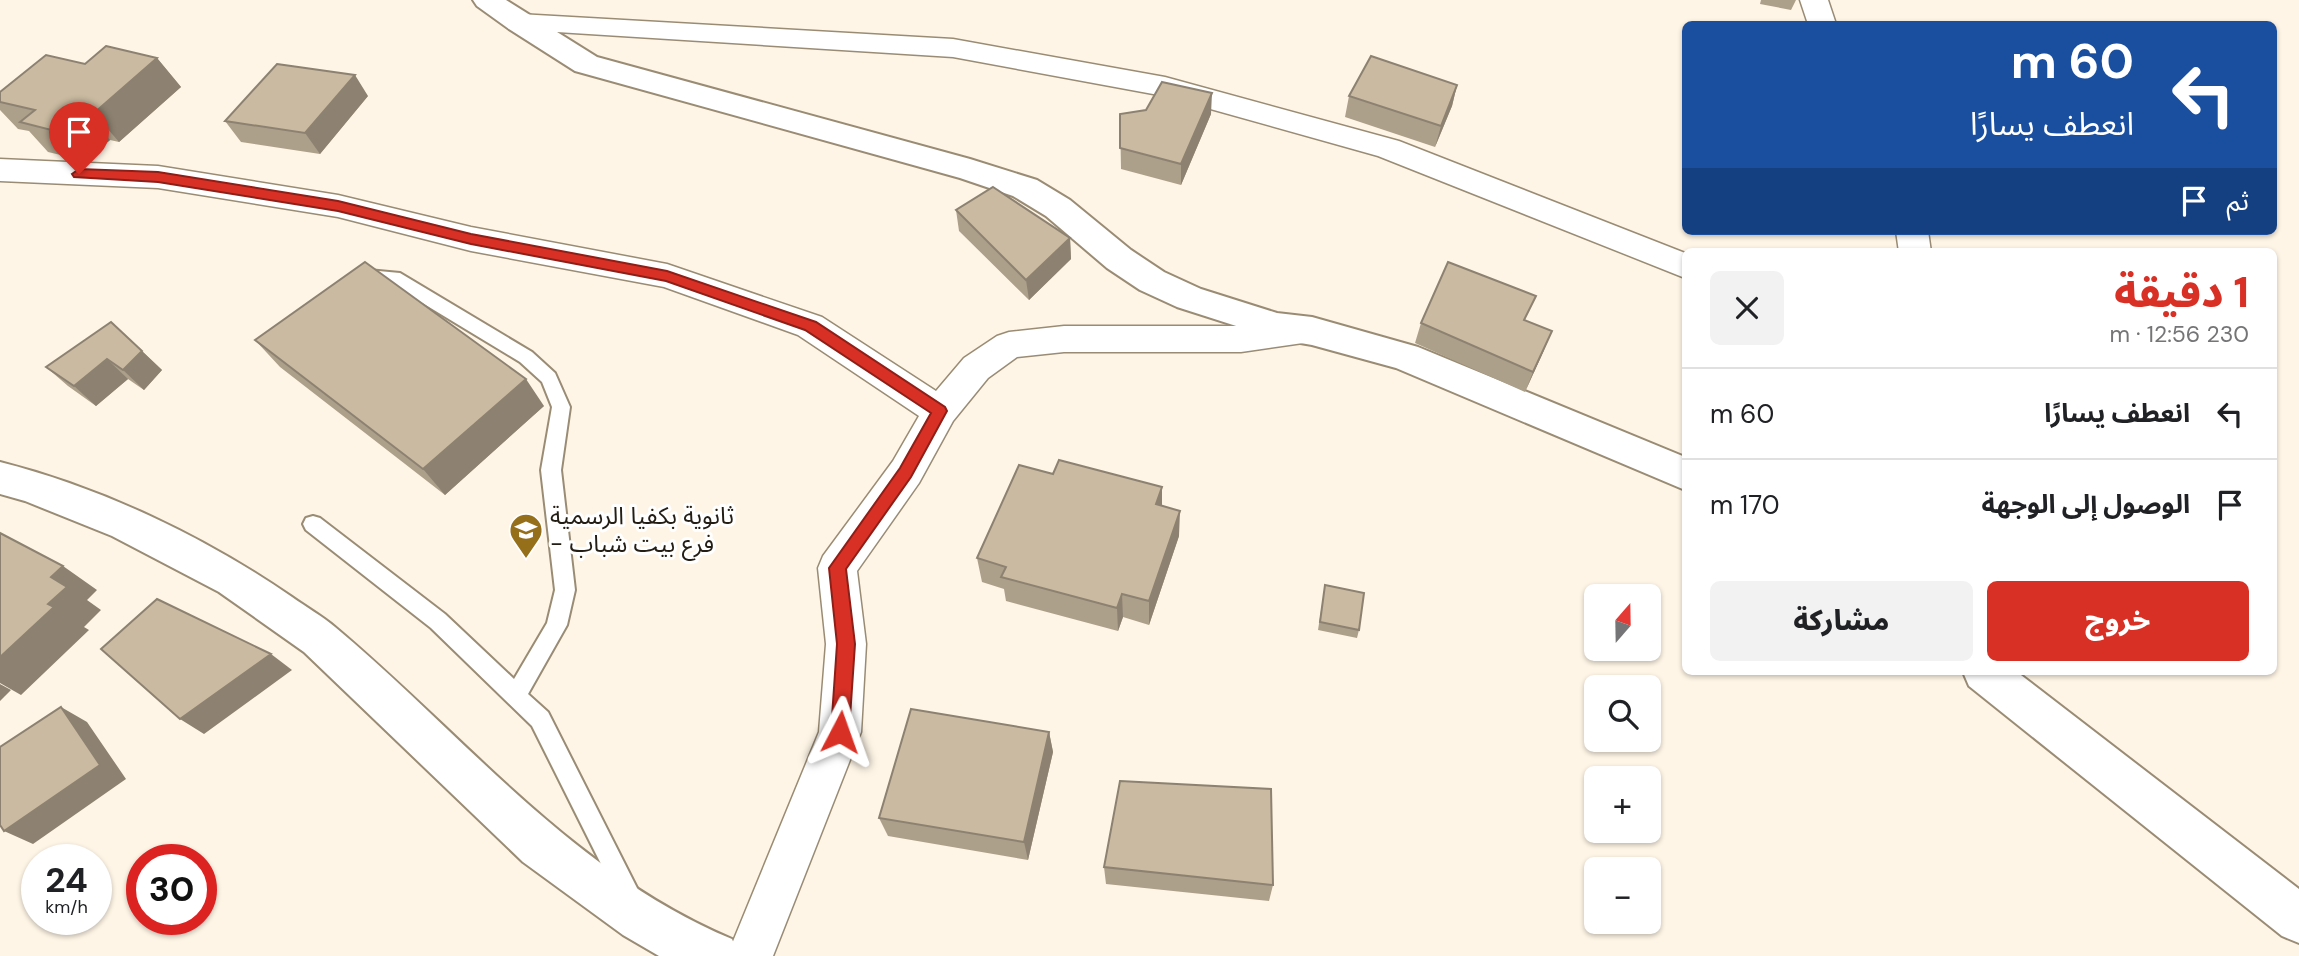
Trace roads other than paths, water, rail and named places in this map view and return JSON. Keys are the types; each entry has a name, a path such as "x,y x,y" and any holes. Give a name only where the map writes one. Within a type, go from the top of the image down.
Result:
{"street":[{"path":"487,0 586,64 970,170 1025,188 1058,208 1152,281 1189,298 1277,326 1312,331 1405,358 1682,473"},
{"path":"1814,0 1821,21"},
{"path":"519,23 953,48 1166,87 1388,148 1682,265"},
{"path":"0,170 158,177 338,206 471,239 667,276 810,326 940,411"},
{"path":"750,956 840,732 846,644 837,568 905,472 940,411 976,368 1009,345 1064,339 1241,340 1312,331"},
{"path":"0,478 31,486 125,524 233,579 319,639 539,846 640,918 690,947 715,956"},
{"path":"1988,675 2299,919"}],"lane":[{"path":"346,293 368,276 394,278 526,357 549,378 561,407 551,470 565,590 558,625 516,695"},
{"path":"313,524 438,621 540,719 640,918"}],"place":[{"name":"ثانوية بكفيا الرسمية - فرع بيت شباب","path":"526,560"}]}
